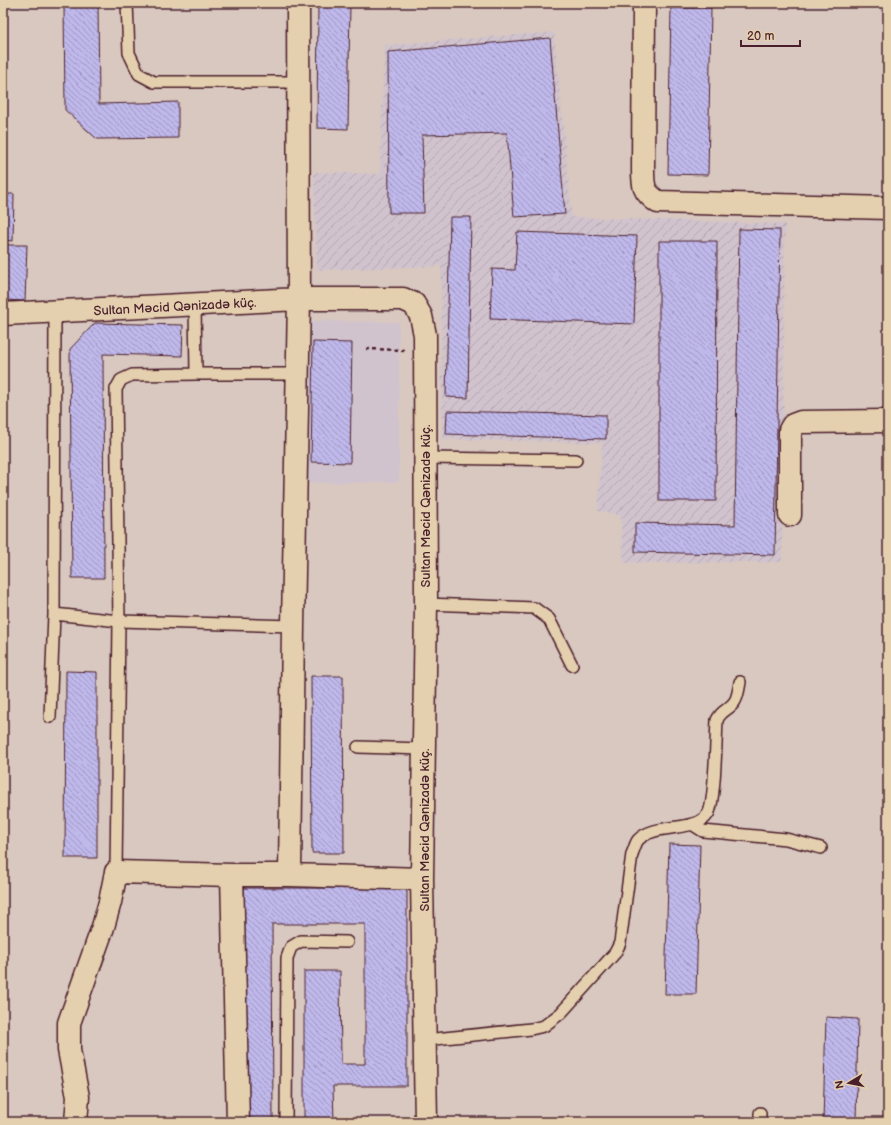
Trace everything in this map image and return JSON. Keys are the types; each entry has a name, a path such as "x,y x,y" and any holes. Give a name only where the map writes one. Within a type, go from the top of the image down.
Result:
{"street":[{"path":"290,875 299,299 298,3"},
{"path":"644,3 643,184 648,195 658,202 888,208"},
{"name":"Sultan Məcid Qənizadə küç.","path":"3,314 299,299 403,299 414,304 421,316 425,336 426,604 422,879 426,1122"},
{"path":"790,515 790,430 793,425 801,422 888,422"},
{"path":"76,1122 78,1097 69,1050 69,1023 103,928 116,872 422,879"},
{"path":"232,875 238,1122"}],"lane":[{"path":"127,3 129,53 139,74 154,82 298,82"},
{"path":"195,304 196,374"},
{"path":"50,717 54,614 54,312"},
{"path":"116,872 119,621 116,389 121,380 132,375 297,374"},
{"path":"425,458 576,460"},
{"path":"426,604 534,608 549,619 572,665"},
{"path":"54,614 119,621 293,626"},
{"path":"425,1040 531,1030 544,1026 561,1013 615,953 620,943 632,854 638,840 650,831 692,824 704,820 709,813 713,794 717,720 720,713 729,708 735,702 740,682"},
{"path":"358,747 424,749"},
{"path":"692,824 703,831 786,839 821,848"},
{"path":"286,1122 287,958 291,947 301,941 347,942"}],"path":[{"path":"366,349 425,350"}],"shaded area":[{"path":"554,32 572,217 785,224 782,562 624,563 620,515 598,511 602,443 442,439 441,266 317,270 314,172 380,174 384,45"},
{"path":"309,321 399,322 399,482 306,483"}],"building":[{"path":"64,3 98,3 99,104 178,102 178,138 97,139 65,110"},
{"path":"318,3 350,3 348,129 317,128"},
{"path":"671,8 711,8 708,175 668,174"},
{"path":"550,38 565,214 514,217 507,133 422,135 424,213 389,213 388,52"},
{"path":"3,194 14,194 13,241 3,240"},
{"path":"450,217 471,217 468,398 446,397"},
{"path":"739,229 780,230 775,555 635,552 635,523 735,525"},
{"path":"517,232 637,236 634,324 490,319 492,269 515,270"},
{"path":"659,241 717,241 716,501 659,501"},
{"path":"3,245 27,245 25,301 3,300"},
{"path":"95,323 183,325 182,356 103,354 104,578 72,578 70,349"},
{"path":"313,342 352,343 350,463 311,462"},
{"path":"447,411 606,415 606,439 446,434"},
{"path":"66,671 97,672 97,858 65,858"},
{"path":"311,676 343,676 344,853 312,853"},
{"path":"669,844 700,845 696,994 665,994"},
{"path":"244,888 407,888 407,1086 333,1086 334,1122 304,1122 304,971 340,971 341,1064 365,1064 365,924 272,924 273,1122 245,1122"},
{"path":"826,1017 858,1019 856,1122 823,1122"},
{"path":"778,1121 823,1122 778,1122"}]}
